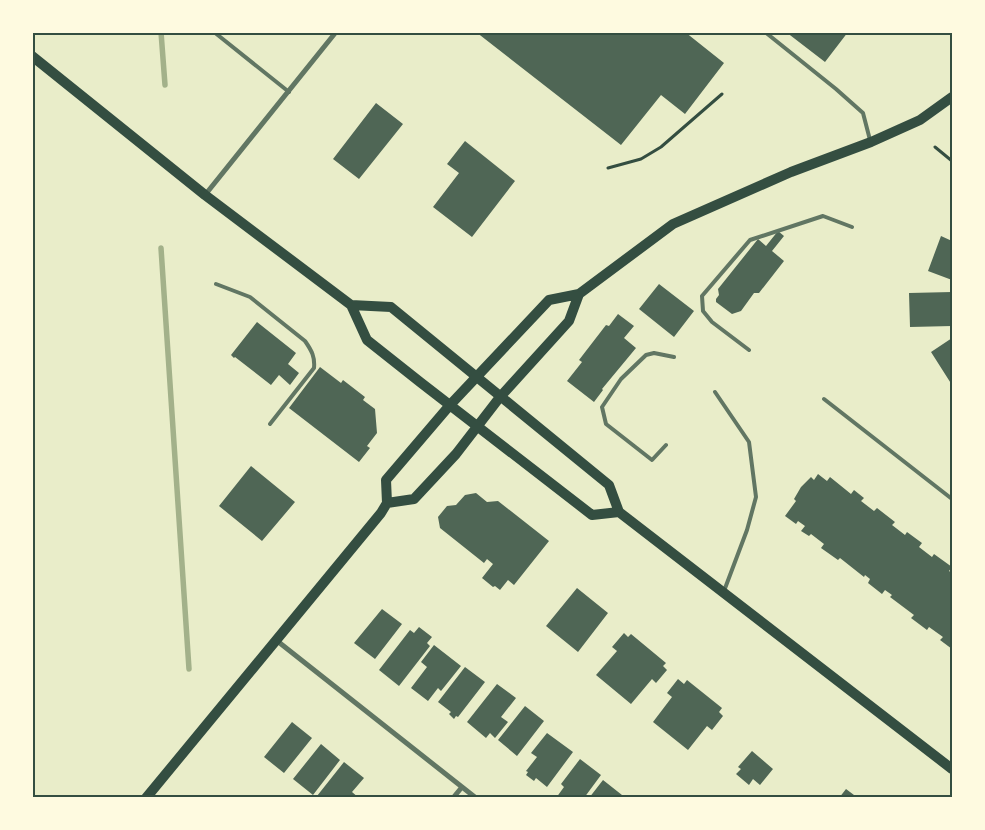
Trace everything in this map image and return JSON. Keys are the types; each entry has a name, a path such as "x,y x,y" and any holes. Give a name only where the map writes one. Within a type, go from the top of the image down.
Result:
{"main road":[{"path":"32,56 205,195 352,305 367,340 477,426 592,514 619,512"},
{"path":"388,504 386,480 450,405 549,300 579,294 673,224 792,172 871,142 920,120 952,97"},
{"path":"146,798 388,504 414,499 456,454 500,397 569,321 579,294"},
{"path":"352,305 391,307 610,485 619,512 952,770"}],"street":[{"path":"205,195 336,32"},
{"path":"276,640 476,798"},
{"path":"453,798 462,787"}],"lane":[{"path":"214,32 289,92"},
{"path":"765,32 863,113 871,142"},
{"path":"749,350 712,322 703,311 702,296 750,240 822,216 852,227"},
{"path":"216,284 250,297 305,342 312,351 314,368 270,424"},
{"path":"666,445 652,460 606,424 602,407 621,379 646,355 654,353 674,357"},
{"path":"715,392 749,442 756,497 747,530 723,594"},
{"path":"824,399 952,500"}],"path":[{"path":"608,168 641,159 661,147 722,94"},
{"path":"935,147 952,161"}],"building":[{"path":"476,32 685,32 724,63 685,114 661,95 621,145"},
{"path":"786,32 848,32 825,62"},
{"path":"376,103 403,124 359,179 333,159"},
{"path":"465,141 515,181 472,237 433,207 459,173 447,164"},
{"path":"778,231 784,236 772,251 784,261 759,293 754,293 741,311 732,314 716,302 719,295 718,289 758,239 766,246"},
{"path":"941,236 952,241 952,280 928,271"},
{"path":"659,284 694,311 674,337 639,309"},
{"path":"952,292 952,326 910,327 909,293"},
{"path":"618,314 634,326 624,338 636,348 602,389 594,402 567,381 582,362 579,360 606,325 609,326"},
{"path":"257,322 296,353 288,364 299,373 290,385 279,375 271,385 231,355"},
{"path":"952,338 952,385 931,352"},
{"path":"320,367 341,383 343,380 365,397 363,400 375,409 377,433 367,446 370,448 359,462 289,408"},
{"path":"251,466 295,502 262,541 219,506"},
{"path":"818,474 827,481 830,477 851,494 854,490 864,498 861,501 874,511 877,508 895,522 892,525 905,535 907,532 922,543 919,547 932,557 934,554 952,567 949,571 952,573 952,649 940,640 943,637 929,627 927,630 911,618 914,615 890,597 892,595 885,590 882,594 868,583 870,579 865,575 864,577 840,558 838,560 821,548 824,544 811,534 809,536 801,531 805,526 798,521 796,524 785,516 796,501 794,499 801,487 811,477 814,480"},
{"path":"476,493 487,502 498,501 549,541 514,585 508,580 500,590 482,578 493,564 487,559 484,563 440,528 438,517 447,506 456,505 465,495"},
{"path":"577,588 608,613 578,652 546,626"},
{"path":"382,609 402,624 375,659 354,643"},
{"path":"419,627 432,637 427,643 430,646 399,686 379,670 410,630 414,633"},
{"path":"624,633 628,637 631,634 666,663 663,666 667,670 656,683 652,679 631,704 596,675 617,651 612,647"},
{"path":"434,645 461,666 441,691 438,688 428,701 411,688 427,667 421,662"},
{"path":"465,667 485,682 458,717 456,716 454,719 449,714 451,712 438,702"},
{"path":"678,679 684,684 687,680 722,708 719,712 723,716 712,730 707,726 688,750 653,722 672,697 667,693"},
{"path":"497,684 516,698 501,717 508,722 495,738 490,733 486,738 467,722"},
{"path":"525,706 544,721 517,756 498,740"},
{"path":"292,722 312,738 284,773 264,757"},
{"path":"547,733 573,752 547,787 536,778 534,781 526,775 528,772 526,771 537,757 531,753"},
{"path":"321,744 340,760 313,795 293,779"},
{"path":"752,751 773,769 760,785 753,779 749,785 736,774 741,769 738,767"},
{"path":"580,759 601,775 584,798 556,798 564,787 561,784"},
{"path":"344,762 364,778 352,792 359,798 318,798 317,796"},
{"path":"603,780 622,795 623,798 589,798"},
{"path":"846,789 858,798 839,798"}],"waterway":[{"path":"161,32 165,85"},
{"path":"161,248 189,669"}]}
